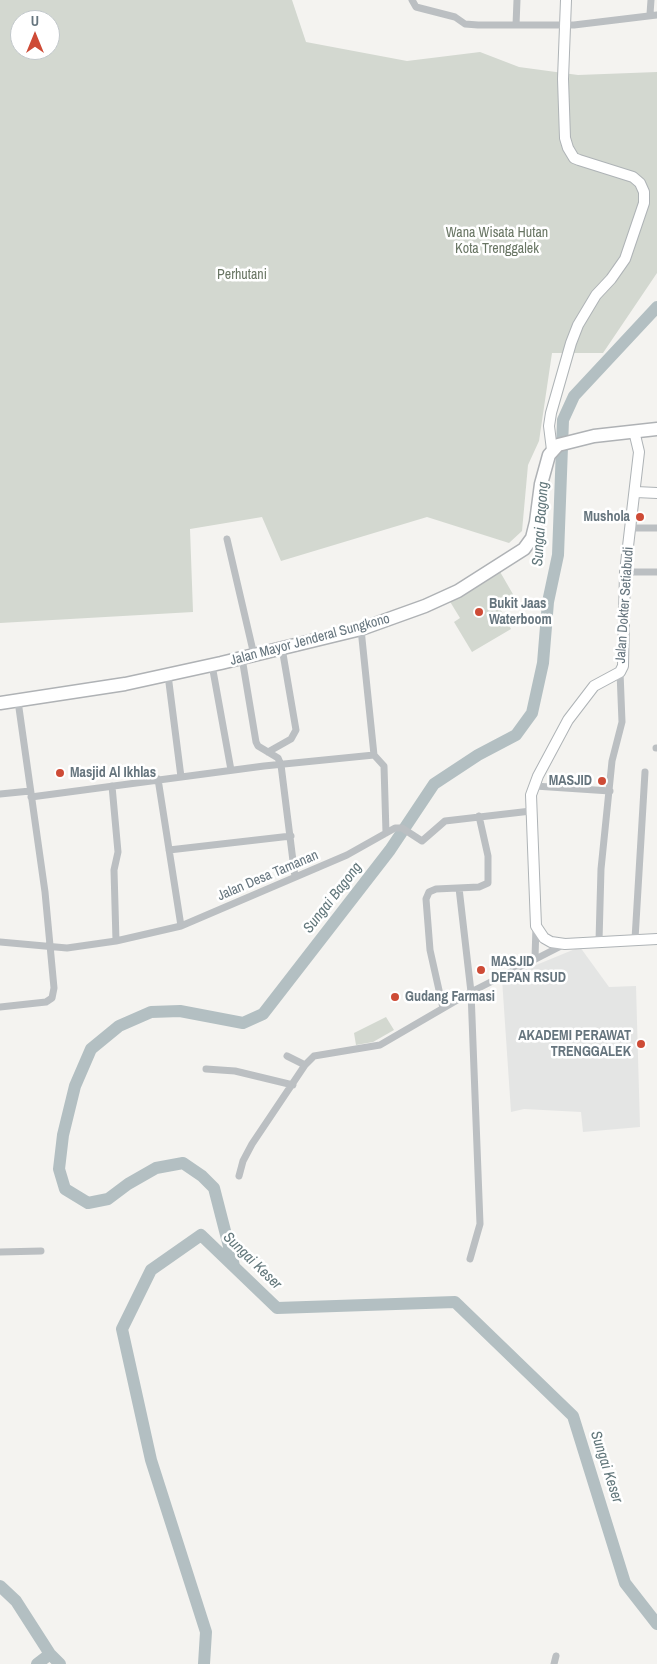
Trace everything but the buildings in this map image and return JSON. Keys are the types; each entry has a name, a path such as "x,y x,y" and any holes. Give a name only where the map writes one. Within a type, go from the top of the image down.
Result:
{"highway":[{"path":"555,447 594,436 657,429"},
{"name":"Jalan Mayor Jenderal Sungkono","path":"0,703 125,684 361,629 391,620 458,591 524,549 534,530 541,484 555,447"}],"street":[{"path":"412,0 416,7 455,17 465,24 516,25 596,23 654,14 651,0"},
{"path":"516,25 517,0"},
{"path":"555,447 549,426 550,413 571,343 578,325 596,295 611,279 625,259 644,203 644,192 640,183 633,177 574,158 568,148 565,138 562,79 566,0"},
{"name":"Jalan Dokter Setiabudi","path":"536,926 531,795 568,720 594,686 620,672 622,666 625,572 636,492 639,452 634,432"},
{"path":"636,492 657,493"},
{"path":"631,528 657,528"},
{"path":"227,539 248,656 256,742 258,746 278,758 281,765 295,877"},
{"path":"625,572 657,572"},
{"path":"361,629 374,755 384,766 386,833"},
{"path":"268,752 291,740 296,730 282,648"},
{"path":"212,665 231,770"},
{"path":"600,941 601,869 612,761 622,722 620,672"},
{"path":"168,675 181,777"},
{"path":"0,1007 42,1003 52,998 54,988 46,892 18,701"},
{"path":"0,794 31,794 112,786 231,770 374,755"},
{"path":"636,940 646,772"},
{"path":"158,779 181,926"},
{"path":"112,786 118,852 114,870 116,941"},
{"path":"535,786 610,791"},
{"name":"Jalan Desa Tamanan","path":"0,942 66,948 116,941 181,926 347,855 395,828 402,828 419,840 427,838 435,828 445,821 531,810"},
{"path":"443,1008 430,950 426,899 432,890 483,886 489,881 488,856 480,816"},
{"path":"170,850 291,836"},
{"path":"459,888 471,992 480,1224 470,1259"},
{"path":"536,926 544,938 551,942 565,944 657,939"},
{"path":"535,958 536,926"},
{"path":"239,1176 243,1161 252,1144 305,1065 321,1053 380,1045 471,992 565,944"},
{"path":"287,1056 305,1065"},
{"path":"206,1069 235,1071 293,1085"},
{"path":"0,1252 41,1251"},
{"path":"554,1664 556,1656"}],"shaded area":[{"path":"580,947 609,987 636,986 640,1127 583,1132 581,1112 524,1109 511,1112 502,979"}],"green space":[{"name":"Perhutani","path":"0,0 292,0 306,42 407,61 480,52 519,67 578,75 657,72 657,273 603,353 552,353 539,441 528,465 522,531 509,543 427,517 281,561 262,517 190,529 193,612 0,623"},
{"name":"Bukit Jaas Waterboom","path":"499,570 514,596 498,605 511,629 472,652 454,622 460,618 449,600"},
{"path":"386,1017 394,1030 373,1042 356,1045 354,1033"}],"waterway":[{"name":"Sungai Bagong","path":"234,1266 214,1188 202,1176 183,1163 156,1168 128,1184 108,1199 88,1203 65,1189 59,1169 63,1135 75,1086 91,1049 119,1026 151,1012 180,1011 243,1023 263,1014 390,850 434,784 478,755 516,735 532,713 543,663 548,602 558,555 563,420 574,396 657,307"},
{"name":"Sungai Keser","path":"204,1664 206,1632 151,1460 122,1329 151,1270 201,1235 277,1308 455,1302 573,1416 625,1583 657,1624"},
{"name":"Sungai Keser","path":"0,1586 16,1601 50,1654 60,1664"},
{"path":"37,1664 50,1654"}],"place":[{"name":"Mushola","path":"640,517"},
{"name":"Bukit Jaas Waterboom","path":"479,612"},
{"name":"Masjid Al Ikhlas","path":"60,773"},
{"name":"MASJID","path":"602,781"},
{"name":"MASJID DEPAN RSUD","path":"481,970"},
{"name":"Gudang Farmasi","path":"395,997"},
{"name":"AKADEMI PERAWAT TRENGGALEK","path":"641,1044"}],"park label":[{"name":"Wana Wisata Hutan Kota Trenggalek","path":"497,242"}]}
